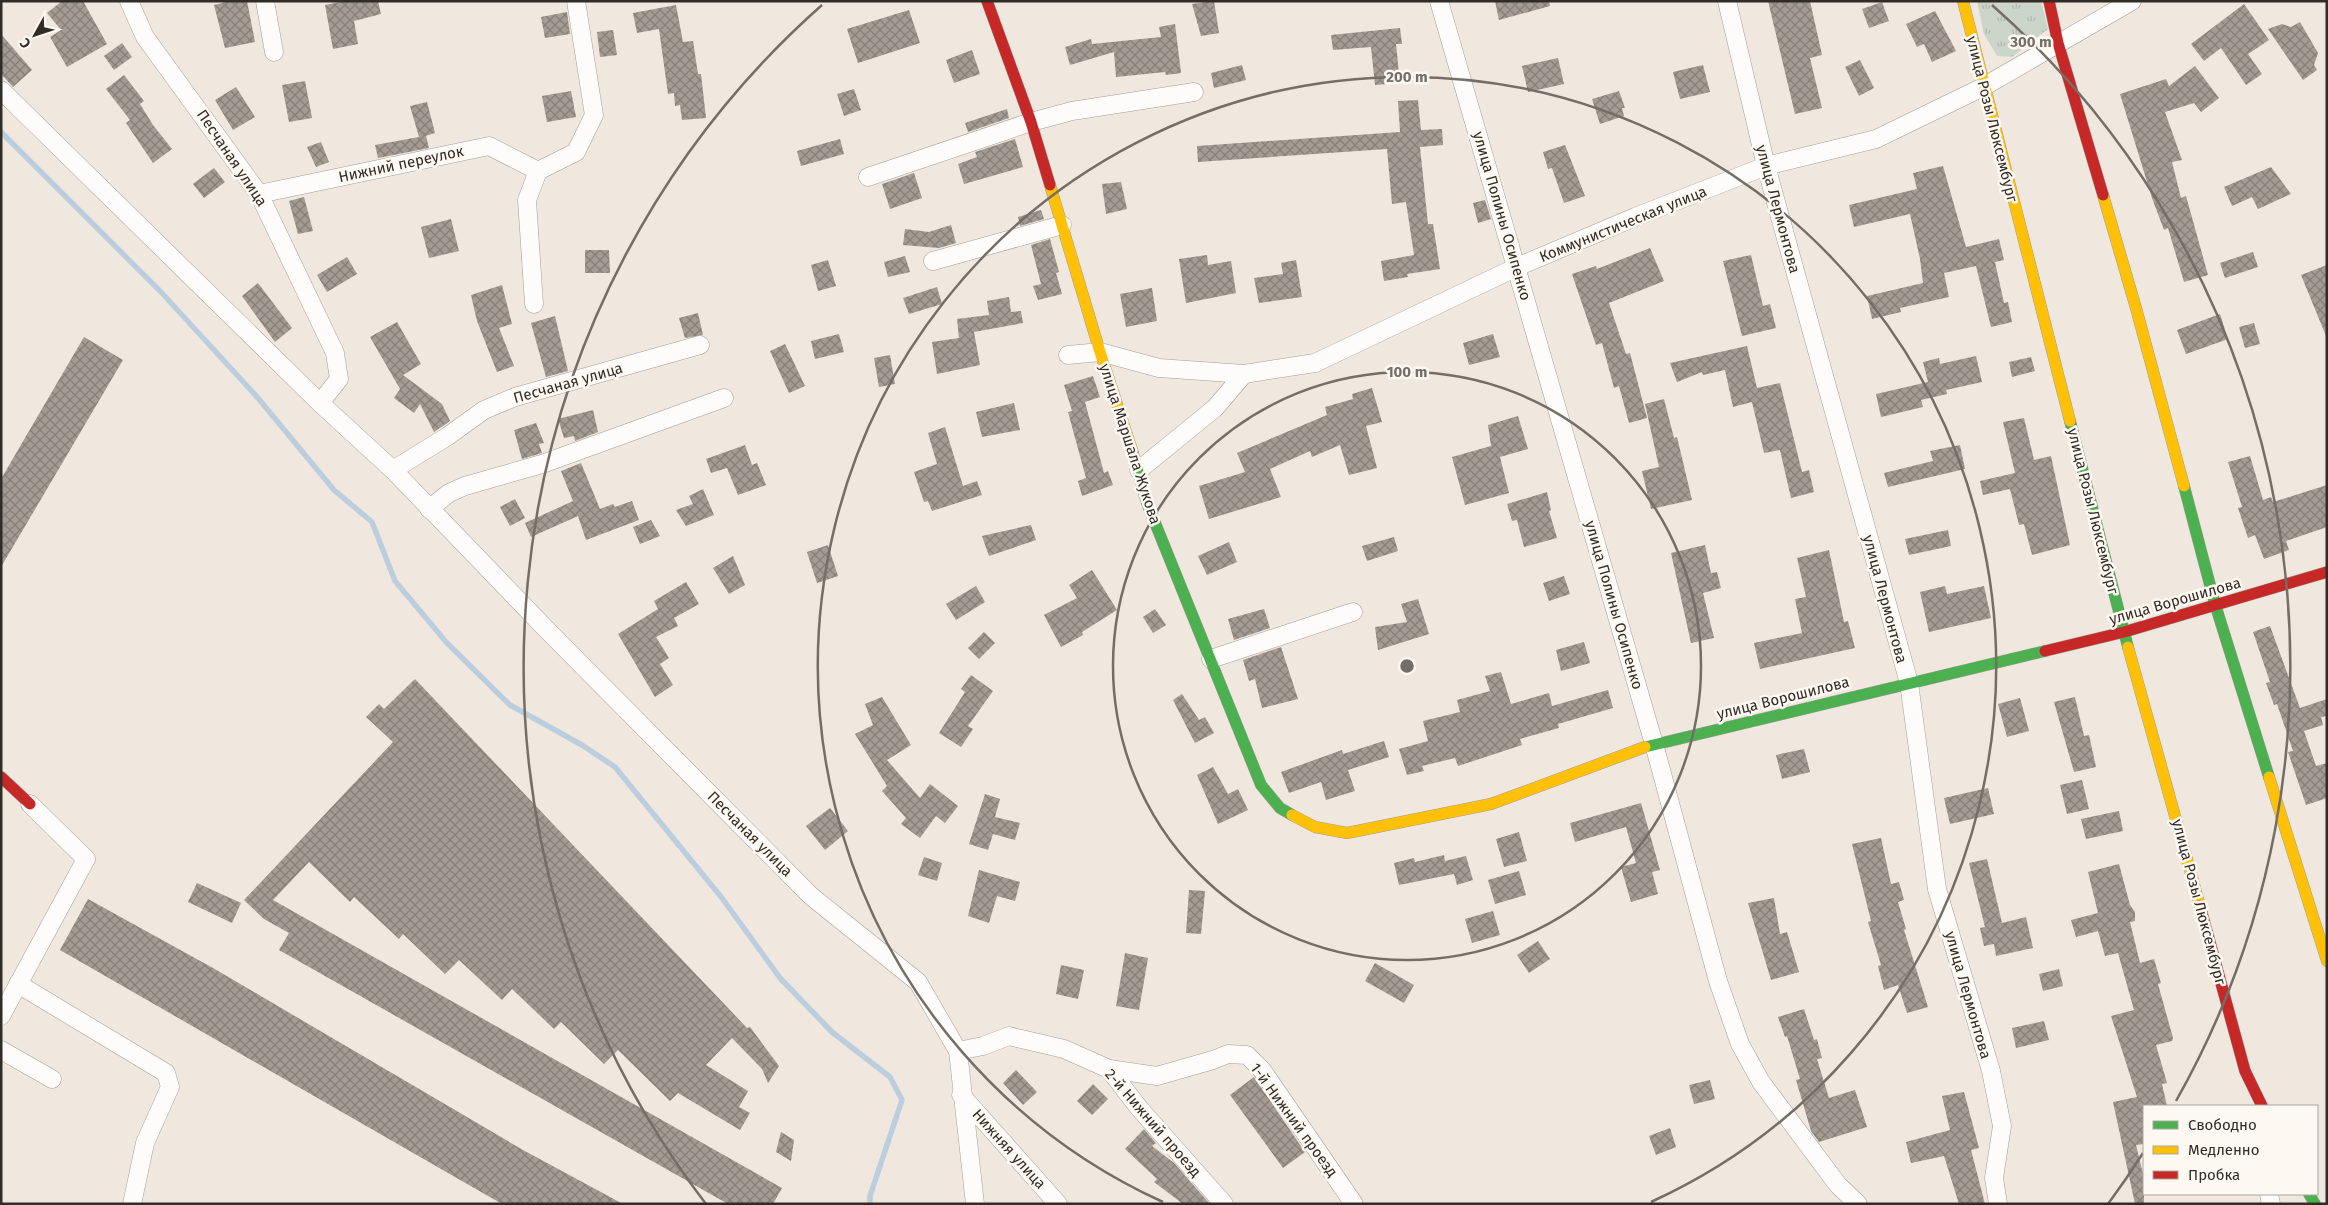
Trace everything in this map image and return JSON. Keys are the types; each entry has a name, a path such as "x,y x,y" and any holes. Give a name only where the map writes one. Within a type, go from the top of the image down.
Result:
{"main road":[{"name":"улица Маршала Жукова","path":"987,1 1031,122 1100,352 1139,470 1147,502 1261,785"},
{"name":"улица Розы Люксембург","path":"1963,1 1983,87 2124,632 2245,1071 2262,1105"},
{"path":"2048,1 2058,43 2136,308 2215,604 2327,961"},
{"name":"улица Ворошилова","path":"1261,785 1280,808 1315,827 1347,833 1491,804 1654,744 2124,632 2327,572"},
{"path":"1,777 30,804"}],"street":[{"name":"Песчаная улица","path":"129,1 145,37 259,194 335,353 339,379 320,404"},
{"path":"265,1 274,52"},
{"path":"534,304 527,200 538,171 576,152 594,115 576,1"},
{"name":"улица Полины Осипенко","path":"1439,1 1654,744 1718,981 1740,1044 1761,1082 1838,1185 1858,1204"},
{"name":"улица Лермонтова","path":"1727,1 1766,166 1908,683 1937,889 1991,1072 2002,1126 1994,1178 1998,1204"},
{"name":"Коммунистическая улица","path":"1068,355 1100,352 1159,368 1244,374 1315,363 1517,267 1635,217 1766,166 1876,139 1983,87 2132,1"},
{"name":"Песчаная улица","path":"1,90 320,404 393,470 429,509 811,896 918,982 958,1051 961,1095 975,1204"},
{"path":"868,177 1031,122 1072,111 1194,92"},
{"name":"Нижний переулок","path":"259,194 489,146 538,171"},
{"path":"933,261 1062,225"},
{"name":"Песчаная улица","path":"393,470 448,436 484,410 515,397 700,345"},
{"path":"1139,470 1216,408 1244,374"},
{"path":"429,509 449,493 465,486 542,464 724,398"},
{"path":"1211,660 1353,612"},
{"path":"1,1016 86,859 30,804"},
{"path":"18,984 166,1073 170,1087 145,1144 132,1204"},
{"name":"улица Розы Люксембург","path":"2231,1018 2250,1105"},
{"name":"2-й Нижний проезд","path":"958,1051 983,1046 1009,1036 1064,1049 1108,1069 1139,1108 1224,1204"},
{"path":"1,1050 52,1078"},
{"name":"1-й Нижний проезд","path":"1108,1069 1157,1076 1228,1054 1247,1055 1262,1070 1354,1204"},
{"name":"Нижняя улица","path":"961,1095 1058,1204"}],"green space":[{"path":"1977,1 2041,1 2048,29 2012,57 1997,56 1984,34"}],"building":[{"path":"62,1 83,1 107,44 67,67 50,37 61,30 47,13"},
{"path":"230,1 247,1 255,42 225,48 214,5"},
{"path":"345,1 378,1 381,14 354,21 358,44 333,49 325,5"},
{"path":"1214,1 1219,33 1201,36 1192,4"},
{"path":"1495,1 1549,1 1550,6 1499,20"},
{"path":"1768,1 1810,1 1822,55 1810,58 1822,108 1795,114"},
{"path":"1882,2 1889,21 1869,28 1862,9"},
{"path":"2244,4 2269,40 2248,54 2262,74 2246,85 2221,48 2204,61 2191,44"},
{"path":"676,5 683,42 693,41 698,74 701,74 706,118 682,120 680,105 675,106 674,93 668,94 659,29 637,33 633,13"},
{"path":"909,10 920,43 858,63 847,29"},
{"path":"1935,11 1956,51 1932,62 1924,44 1917,47 1906,24"},
{"path":"567,12 570,34 545,38 541,17"},
{"path":"2300,22 2318,53 2314,65 2317,70 2303,80 2268,29 2282,24 2291,27"},
{"path":"1175,24 1181,73 1166,75 1165,72 1116,77 1114,52 1070,65 1065,47 1091,39 1092,44 1161,37 1159,27"},
{"path":"1400,28 1402,44 1396,44 1400,83 1375,85 1371,47 1333,50 1331,35"},
{"path":"613,30 617,55 600,57 597,32"},
{"path":"1,34 32,70 13,87 1,74"},
{"path":"122,43 132,57 114,70 104,56"},
{"path":"972,50 980,74 954,83 946,60"},
{"path":"1558,58 1564,84 1528,92 1522,66"},
{"path":"1860,60 1874,88 1859,96 1845,67"},
{"path":"1242,65 1246,80 1214,88 1211,73"},
{"path":"1703,65 1710,92 1680,99 1673,72"},
{"path":"2195,66 2219,98 2201,112 2194,103 2165,112 2182,160 2172,162 2181,198 2186,196 2208,275 2184,282 2168,228 2164,230 2152,198 2120,94 2166,79 2169,86"},
{"path":"124,75 144,101 140,104 153,125 172,149 153,163 126,123 130,120 106,89"},
{"path":"305,81 312,118 289,122 282,85"},
{"path":"236,87 255,117 233,130 215,100"},
{"path":"854,89 861,110 844,116 837,94"},
{"path":"571,91 576,117 547,122 542,96"},
{"path":"1619,91 1625,108 1622,108 1624,116 1600,124 1592,99"},
{"path":"1418,100 1421,130 1442,129 1443,145 1420,147 1428,224 1433,224 1440,269 1407,274 1408,277 1384,281 1381,261 1414,255 1406,202 1392,204 1387,149 1198,162 1197,146 1400,132 1398,101"},
{"path":"427,102 435,133 422,137 426,136 429,148 378,158 375,145 419,137 410,106"},
{"path":"1007,109 1009,118 968,132 965,123"},
{"path":"840,139 844,154 801,166 797,151"},
{"path":"1015,139 1023,167 964,184 958,164 977,157 975,152"},
{"path":"321,142 329,162 316,167 307,147"},
{"path":"1565,145 1585,196 1564,203 1552,168 1548,169 1543,152"},
{"path":"1943,166 1966,247 1999,239 2004,260 1995,262 2004,303 2008,302 2012,322 1991,327 1976,266 1944,273 1949,297 1900,308 1901,312 1872,319 1867,296 1923,283 1920,259 1910,214 1854,227 1849,205 1917,189 1913,173"},
{"path":"2271,167 2291,194 2258,209 2252,197 2232,206 2224,187"},
{"path":"214,168 225,182 204,198 193,184"},
{"path":"914,173 922,198 890,209 882,184"},
{"path":"1121,182 1127,209 1106,214 1102,184"},
{"path":"304,197 313,231 298,234 289,201"},
{"path":"1485,200 1491,219 1478,223 1473,203"},
{"path":"1041,210 1044,219 1020,226 1018,217"},
{"path":"451,219 459,251 429,258 421,227"},
{"path":"951,225 956,243 939,248 903,245 905,229 929,232"},
{"path":"1050,239 1059,272 1056,273 1062,294 1038,300 1033,286 1041,284 1031,245"},
{"path":"1650,248 1664,281 1609,303 1626,354 1630,353 1647,418 1629,423 1619,386 1614,388 1602,343 1596,345 1572,274 1596,266 1597,269"},
{"path":"585,250 609,250 610,273 585,273"},
{"path":"2253,252 2258,267 2225,278 2220,263"},
{"path":"1207,255 1208,265 1231,261 1236,293 1186,303 1179,259"},
{"path":"1751,255 1763,306 1770,304 1776,328 1742,336 1723,261"},
{"path":"905,256 910,272 888,277 884,262"},
{"path":"347,257 357,274 327,292 317,275"},
{"path":"828,260 836,286 818,291 811,265"},
{"path":"1296,260 1302,297 1259,303 1254,278 1283,274 1281,263"},
{"path":"2327,265 2327,335 2326,336 2301,275"},
{"path":"258,283 292,328 275,342 242,296"},
{"path":"502,285 512,324 499,328 514,366 497,372 477,321 471,295"},
{"path":"937,287 942,304 909,314 903,298"},
{"path":"1152,288 1157,321 1126,327 1120,294"},
{"path":"1009,297 1011,312 1021,311 1023,323 974,332 980,365 937,374 932,342 959,338 957,319 989,315 987,301"},
{"path":"698,313 703,335 685,338 679,318"},
{"path":"2220,314 2228,339 2186,354 2177,330"},
{"path":"555,316 568,371 546,377 531,323"},
{"path":"397,322 421,364 403,375 442,404 450,421 434,432 420,404 414,413 394,398 400,389 370,337"},
{"path":"2254,323 2260,344 2245,348 2239,327"},
{"path":"839,334 844,352 815,359 811,341"},
{"path":"1493,334 1500,357 1469,365 1463,343"},
{"path":"84,337 123,360 1,567 1,479"},
{"path":"785,344 805,386 789,393 770,351"},
{"path":"1747,346 1757,388 1780,383 1802,472 1809,470 1814,492 1791,498 1780,450 1764,453 1752,402 1733,407 1725,370 1703,375 1702,372 1677,382 1670,363"},
{"path":"890,355 895,384 879,387 874,358"},
{"path":"1976,356 1982,382 1946,390 1947,394 1921,400 1923,407 1881,417 1876,394 1928,382 1923,362 1939,358 1940,364"},
{"path":"2031,357 2035,371 2012,377 2009,362"},
{"path":"1093,376 1100,397 1085,402 1104,473 1108,471 1113,485 1082,496 1078,481 1086,478 1068,412 1072,411 1064,385"},
{"path":"1372,388 1382,422 1366,426 1377,468 1349,475 1340,445 1312,457 1310,451 1270,469 1281,497 1209,519 1199,486 1245,472 1237,453 1327,415 1325,407 1353,399 1352,394"},
{"path":"1664,399 1674,438 1677,437 1692,500 1651,509 1642,471 1659,467 1645,404"},
{"path":"1014,403 1020,430 982,437 976,412"},
{"path":"593,410 598,432 575,441 574,436 564,438 558,419"},
{"path":"1518,416 1528,449 1500,457 1509,493 1465,505 1452,457 1491,446 1488,425"},
{"path":"2024,418 2034,460 2051,456 2070,545 2032,555 2024,524 2019,525 2010,489 1983,495 1980,481 2015,473 2003,422"},
{"path":"536,423 544,443 539,444 542,453 522,459 514,430"},
{"path":"945,427 963,486 977,481 982,495 932,511 928,501 924,502 914,472 937,464 928,433"},
{"path":"745,445 752,465 757,463 766,485 738,495 727,468 711,473 706,459"},
{"path":"1960,445 1965,469 1888,487 1884,473 1933,461 1930,451"},
{"path":"2250,456 2263,500 2271,497 2273,502 2327,485 2327,527 2286,541 2289,550 2264,559 2255,535 2248,538 2238,508 2242,507 2228,462"},
{"path":"581,463 600,509 613,504 615,507 632,501 639,520 586,540 578,516 531,537 525,523 573,501 561,471"},
{"path":"703,489 714,515 686,526 676,510 693,504 689,496"},
{"path":"1547,492 1551,510 1549,511 1557,538 1524,547 1517,520 1512,521 1507,504"},
{"path":"515,499 525,518 510,526 500,507"},
{"path":"651,520 660,536 640,544 633,527"},
{"path":"1031,525 1036,540 989,556 982,536"},
{"path":"1948,530 1951,546 1909,555 1905,539"},
{"path":"1394,537 1398,551 1367,561 1362,546"},
{"path":"1229,542 1237,562 1207,575 1198,556"},
{"path":"828,545 838,576 817,583 807,552"},
{"path":"1705,545 1711,573 1717,572 1721,588 1703,593 1714,638 1691,643 1671,553"},
{"path":"1829,550 1844,622 1848,621 1855,648 1760,669 1754,643 1802,633 1795,599 1806,597 1797,558"},
{"path":"733,556 745,585 729,594 713,568"},
{"path":"1092,570 1117,610 1082,632 1083,635 1061,647 1044,615 1077,598 1069,585"},
{"path":"1564,576 1570,594 1549,601 1543,583"},
{"path":"686,582 699,604 674,618 678,626 656,637 669,658 660,664 673,685 655,697 618,634 658,609 654,601"},
{"path":"976,586 985,602 956,620 946,604"},
{"path":"1945,586 1947,594 1984,586 1991,618 1929,632 1920,592"},
{"path":"1418,599 1429,634 1378,650 1375,627 1407,622 1401,604"},
{"path":"1155,609 1166,625 1153,633 1143,617"},
{"path":"1264,609 1270,628 1234,640 1228,619"},
{"path":"2270,626 2300,708 2327,699 2327,716 2321,717 2323,725 2304,731 2316,766 2327,763 2327,798 2306,805 2288,752 2293,751 2277,704 2274,705 2266,683 2270,682 2253,632"},
{"path":"984,632 995,643 979,659 968,648"},
{"path":"1584,642 1590,663 1561,671 1556,650"},
{"path":"1281,647 1298,699 1262,708 1255,679 1249,681 1243,660"},
{"path":"1501,672 1511,704 1549,693 1552,706 1608,690 1613,708 1558,724 1559,728 1520,739 1522,745 1458,766 1455,758 1422,766 1424,771 1407,775 1399,749 1428,741 1423,721 1460,712 1457,700 1490,691 1485,676"},
{"path":"971,675 993,691 968,726 973,729 961,747 939,733 965,692 961,689"},
{"path":"415,679 747,1028 750,1027 779,1066 768,1083 762,1069 732,1038 706,1065 748,1091 739,1107 750,1113 740,1130 678,1093 670,1101 618,1050 604,1064 561,1022 554,1029 512,989 502,1000 459,960 445,974 403,934 399,939 354,897 350,902 309,862 273,900 782,1188 773,1204 728,1204 279,950 289,933 264,919 244,900 393,742 366,717 379,704 384,709"},
{"path":"1182,694 1199,720 1205,717 1214,733 1195,743 1173,700"},
{"path":"882,697 911,745 887,760 920,798 930,784 958,806 945,823 936,816 920,838 901,824 906,818 882,791 887,786 855,734 873,725 865,704"},
{"path":"2075,697 2084,736 2089,735 2096,767 2074,772 2054,702"},
{"path":"2020,698 2029,731 2007,737 1998,704"},
{"path":"1384,741 1389,757 1348,770 1355,791 1326,800 1321,782 1289,793 1281,772 1342,750 1343,754"},
{"path":"1804,749 1810,772 1782,779 1776,755"},
{"path":"1213,767 1228,794 1238,789 1248,810 1218,824 1197,775"},
{"path":"2082,780 2089,809 2067,814 2060,785"},
{"path":"1988,788 1994,814 1950,824 1944,798"},
{"path":"985,794 1000,799 995,817 1020,823 1015,840 993,834 988,850 969,844"},
{"path":"1641,803 1660,870 1652,872 1658,894 1631,902 1621,867 1636,863 1626,827 1575,842 1570,823"},
{"path":"830,808 848,831 825,850 806,826"},
{"path":"2119,811 2123,831 2086,839 2081,819"},
{"path":"1519,832 1527,861 1504,867 1496,839"},
{"path":"1881,838 1891,884 1899,882 1904,900 1898,902 1906,929 1904,930 1928,1007 1907,1013 1898,985 1884,990 1878,966 1881,965 1868,922 1871,921 1852,844"},
{"path":"1444,855 1445,861 1466,856 1473,880 1457,885 1454,874 1399,885 1394,863 1414,858 1415,862"},
{"path":"924,857 942,863 937,881 918,875"},
{"path":"1987,859 2002,923 2026,917 2033,948 1996,956 1994,944 1984,946 1980,928 1985,927 1969,863"},
{"path":"2119,864 2130,905 2135,912 2135,921 2130,922 2140,963 2154,959 2161,983 2158,984 2173,1038 2172,1041 2156,1045 2167,1083 2162,1084 2167,1105 2143,1105 2143,1144 2136,1145 2143,1174 2144,1204 2135,1204 2113,1102 2137,1097 2111,1016 2134,1010 2118,953 2105,956 2098,931 2076,937 2071,920 2098,913 2088,872"},
{"path":"979,870 1020,882 1015,901 997,896 989,923 968,916"},
{"path":"1519,871 1526,895 1495,904 1488,880"},
{"path":"197,883 241,903 232,923 188,902"},
{"path":"1189,890 1205,891 1201,934 1186,933"},
{"path":"1774,898 1780,934 1787,932 1799,972 1771,980 1748,903"},
{"path":"88,899 213,968 523,1150 623,1204 502,1204 60,950"},
{"path":"1493,911 1500,935 1472,943 1465,919"},
{"path":"1538,941 1550,959 1529,973 1517,955"},
{"path":"1125,953 1148,958 1139,1010 1116,1006"},
{"path":"1375,963 1414,985 1404,1003 1365,981"},
{"path":"1061,965 1084,970 1078,999 1056,994"},
{"path":"2059,969 2063,986 2043,991 2039,974"},
{"path":"1804,1009 1814,1040 1817,1039 1822,1058 1817,1059 1829,1098 1855,1090 1867,1127 1819,1142 1811,1131 1796,1080 1800,1079 1787,1036 1785,1037 1778,1017"},
{"path":"2044,1021 2049,1040 2016,1048 2012,1028"},
{"path":"1016,1070 1037,1092 1023,1105 1003,1083"},
{"path":"1254,1077 1305,1152 1283,1168 1230,1095"},
{"path":"1710,1080 1715,1099 1694,1104 1689,1085"},
{"path":"1093,1084 1108,1099 1092,1115 1077,1101"},
{"path":"1964,1092 1979,1148 1971,1150 1985,1204 1959,1204 1944,1156 1911,1163 1906,1142 1950,1130 1942,1096"},
{"path":"1670,1128 1676,1147 1656,1155 1649,1136"},
{"path":"1144,1129 1156,1143 1152,1146 1174,1163 1210,1204 1183,1204 1154,1182 1157,1179 1125,1149"},
{"path":"781,1132 794,1140 791,1161 776,1152"}],"waterway":[{"path":"1,132 161,292 258,398 334,490 372,522 395,581 447,643 510,705 582,745 615,767 722,898 780,978 832,1032 890,1077 902,1100 870,1196 870,1204"}],"traffic: fast":[{"path":"2070,421 2128,647"},
{"path":"1132,450 1147,503 1261,785 1280,808 1292,815"},
{"path":"2184,486 2215,604 2269,777"},
{"path":"1645,747 2045,651"},
{"path":"2310,1195 2315,1204"}],"traffic: slow":[{"path":"1963,1 2070,421"},
{"path":"1050,185 1100,352 1132,450"},
{"path":"2103,195 2184,486"},
{"path":"2128,647 2200,906"},
{"path":"1292,815 1315,827 1347,833 1491,804 1645,747"},
{"path":"2269,777 2327,961"}],"traffic: jam":[{"path":"987,1 1031,122 1050,185"},
{"path":"2049,1 2058,43 2103,195"},
{"path":"2045,651 2124,632 2327,572"},
{"path":"1,777 30,804"},
{"path":"2200,906 2245,1071 2262,1105"}]}
